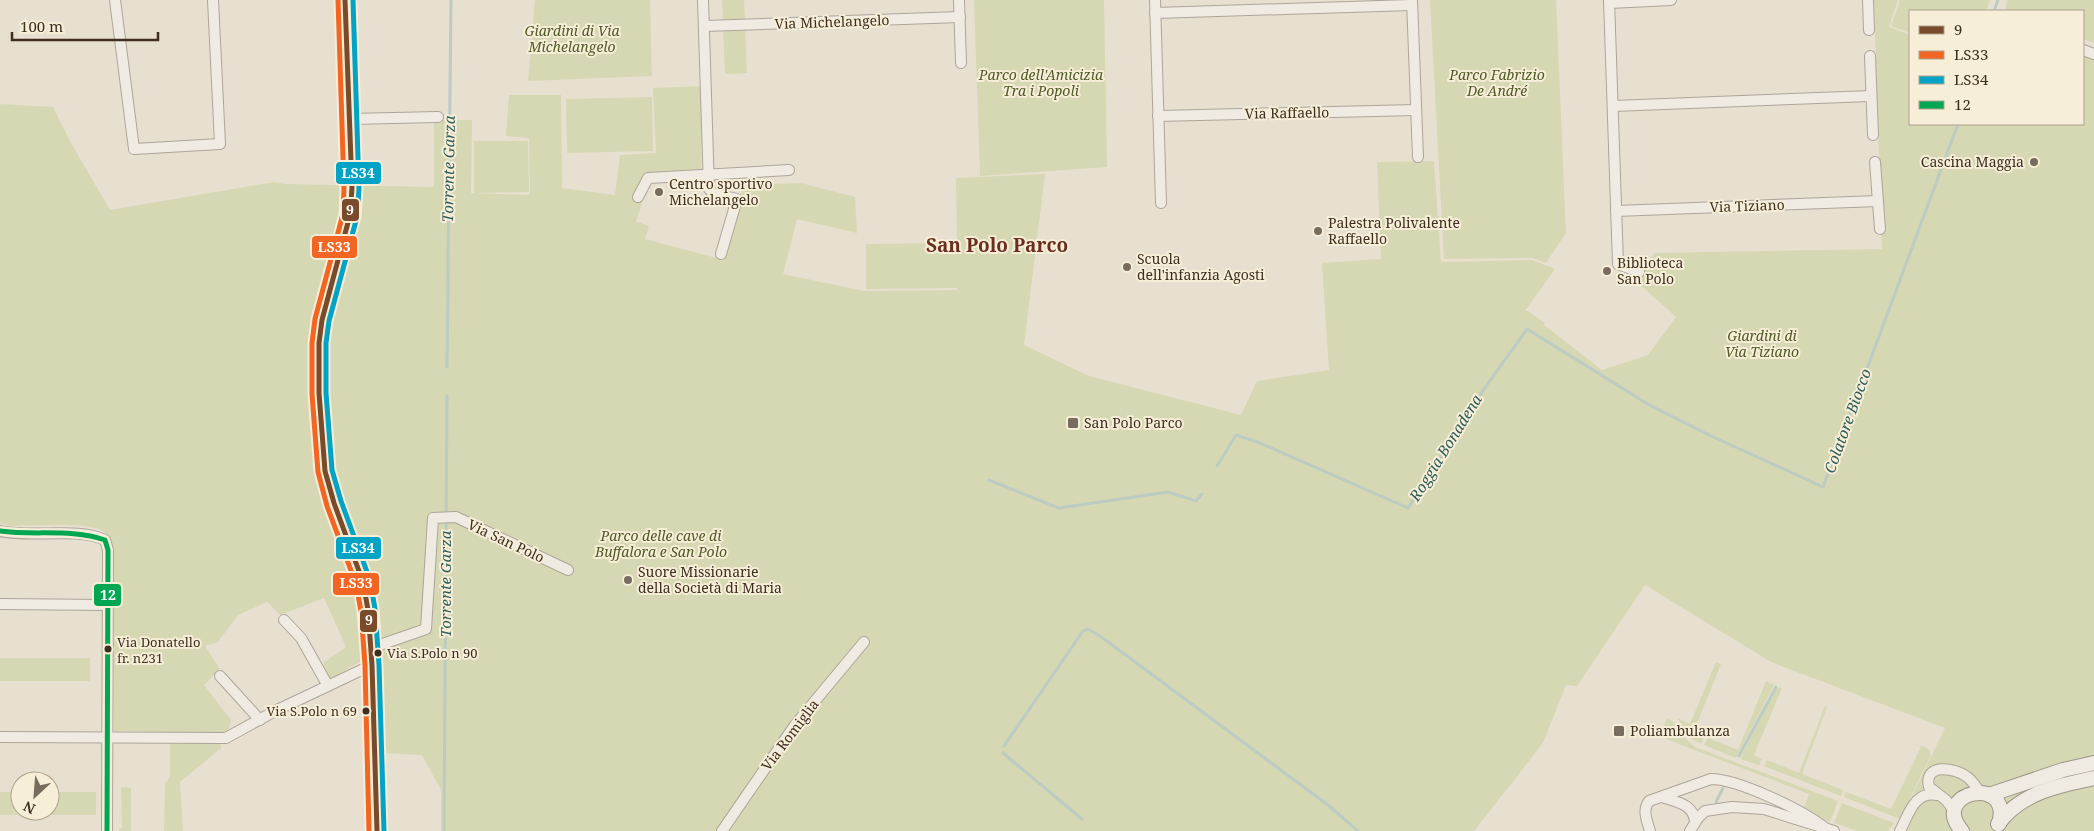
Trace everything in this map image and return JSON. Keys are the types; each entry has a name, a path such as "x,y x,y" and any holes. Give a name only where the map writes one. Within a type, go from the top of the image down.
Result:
{"main road":[{"path":"345,0 352,188 350,215 322,320 319,343 319,393 325,471 334,503 363,582 368,610 372,665 377,831"},
{"path":"1956,824 1961,799 1973,792 1984,793 2094,763"},
{"path":"1996,828 2011,809 2043,791 2094,778"},
{"path":"1984,793 1998,804 2000,811 1996,828"}],"street":[{"path":"115,0 134,149 220,144 213,0"},
{"path":"703,0 710,189 714,194 737,199 721,254"},
{"path":"959,0 961,63"},
{"path":"1155,0 1160,203"},
{"path":"1639,272 1618,264 1609,1 1670,0"},
{"path":"1868,0 1869,30"},
{"path":"1155,13 1412,2 1418,157"},
{"name":"Via Michelangelo","path":"704,26 960,17"},
{"path":"1870,56 1873,135"},
{"path":"1613,106 1871,96"},
{"name":"Via Raffaello","path":"1158,116 1416,110"},
{"path":"350,119 438,118"},
{"path":"1875,162 1880,228"},
{"path":"638,197 648,178 789,170"},
{"name":"Via Tiziano","path":"1616,211 1878,200"},
{"name":"Via San Polo","path":"371,648 426,629 433,518 456,517 568,570"},
{"path":"0,531 17,535 93,534 105,540 108,550 108,831"},
{"path":"0,604 107,605"},
{"path":"284,620 301,638 328,686"},
{"name":"Via Romiglia","path":"722,831 795,725 864,642"},
{"path":"0,737 226,738 275,711 372,665"},
{"path":"220,676 260,720"},
{"path":"1900,831 1916,795 1929,777 1938,769 1952,769 1967,777 1984,793"},
{"path":"1929,777 1929,787 1946,800 1956,824"},
{"path":"1650,831 1646,817 1646,806 1649,802 1706,780 1716,779 1744,787 1790,806 1812,817 1824,827"},
{"path":"1913,805 1926,794 1938,795"},
{"path":"1662,797 1690,808 1694,815 1692,826"},
{"path":"1692,826 1701,814 1709,809 1744,807 1764,809 1834,831"}],"green space":[{"name":"Giardini di Via Michelangelo","path":"535,0 650,0 652,76 528,81"},
{"path":"722,0 744,0 745,19 723,20"},
{"name":"Parco dell'Amicizia Tra i Popoli","path":"974,0 1104,0 1107,167 980,176"},
{"name":"Parco Fabrizio De André","path":"1430,0 1556,0 1566,233 1546,263 1533,258 1444,259"},
{"name":"Parco delle cave di Buffalora e San Polo","path":"1874,0 1898,0 1889,27 1909,35 1909,125 2084,125 2084,55 2094,60 2094,831 1895,831 1945,728 1771,662 1645,585 1577,686 1566,685 1543,743 1474,831 441,831 441,790 422,755 383,753 378,661 361,661 330,679 323,663 346,647 324,598 280,615 267,602 238,615 218,642 205,646 220,669 204,685 231,720 228,733 114,731 113,548 108,536 103,531 85,526 11,526 0,523 0,104 53,107 71,143 110,210 274,182 285,184 434,187 434,120 472,120 471,193 530,195 529,138 506,136 509,95 561,95 562,188 615,195 620,155 656,153 653,88 702,86 701,172 652,174 636,221 649,226 645,239 724,260 744,185 801,183 855,197 857,233 797,219 783,274 864,291 957,290 957,288 866,289 866,244 957,243 956,178 1045,174 1024,345 1089,376 1241,415 1257,381 1329,370 1322,263 1381,259 1377,162 1434,161 1441,262 1532,260 1555,269 1525,311 1528,311 1545,323 1544,325 1602,370 1648,355 1676,317 1638,283 1654,253 1882,249"},
{"path":"1900,0 1990,0 1986,10 1909,10 1909,33 1891,26"},
{"path":"2008,0 2094,0 2094,43 2084,39 2084,10 2005,9"},
{"path":"745,29 747,73 725,74 723,30"},
{"path":"652,97 653,151 567,153 566,99"},
{"path":"474,141 528,141 529,192 474,193"},
{"path":"0,658 90,658 90,681 0,681"},
{"path":"1716,662 1721,664 1694,731 1704,736 1701,744 1692,739 1677,718 1690,724"},
{"path":"1766,681 1774,685 1736,758 1704,745 1708,738 1738,750"},
{"path":"1779,687 1782,688 1754,755 1762,759 1759,765 1740,759 1774,692"},
{"path":"1825,706 1827,707 1802,774 1843,790 1841,796 1764,766 1767,760 1799,773"},
{"path":"1667,718 1675,724 1695,747 1838,801 1830,822 1804,808 1809,794 1666,739 1668,733 1662,730"},
{"path":"170,741 221,741 221,748 180,782 183,831 164,831 165,783 170,777"},
{"path":"1916,745 1926,747 1930,751 1930,757 1900,819 1844,797 1846,792 1891,809 1921,747"},
{"path":"121,787 131,788 131,831 119,831 122,828"},
{"path":"0,792 10,792 10,815 0,815"},
{"path":"60,792 96,792 96,815 60,815"},
{"path":"1842,803 1894,823 1888,831 1857,831 1834,823"}],"waterway":[{"name":"Torrente Garza","path":"447,367 451,0"},
{"name":"Colatore Biocco","path":"1994,10 1998,0"},
{"name":"Colatore Biocco","path":"1217,466 1236,435 1260,443 1408,508 1484,389 1527,329 1651,406 1709,435 1823,487 1958,125"},
{"name":"Torrente Garza","path":"444,831 447,396"},
{"name":"Roggia Bonadena","path":"989,480 1059,508 1168,492 1196,501 1202,494"},
{"path":"1004,746 1083,631 1088,629 1328,805 1358,831"},
{"path":"1739,756 1776,687"},
{"path":"1003,753 1082,819"},
{"path":"1716,802 1723,788"}],"transit line":[{"name":"LS33","path":"338,0 344,188 343,214 315,319 312,343 312,394 318,472 327,506 356,584 361,611 365,665 369,831"},
{"name":"9","path":"345,0 352,188 350,215 322,320 319,343 319,393 325,471 334,503 363,582 368,610 372,665 377,831"},
{"name":"LS34","path":"353,0 359,189 357,217 329,321 326,343 326,393 332,470 341,501 370,580 375,609 379,665 384,831"},
{"name":"12","path":"0,531 79,534 105,540 108,550 107,831"}],"place":[{"name":"Cascina Maggia","path":"2034,162"},
{"name":"Centro sportivo Michelangelo","path":"659,192"},
{"name":"Palestra Polivalente Raffaello","path":"1318,231"},
{"name":"Scuola dell'infanzia Agosti","path":"1127,267"},
{"name":"Biblioteca San Polo","path":"1607,271"},
{"name":"San Polo Parco","path":"1073,423"},
{"name":"Suore Missionarie della Società di Maria","path":"628,580"},
{"name":"Via Donatello fr. n231","path":"108,649"},
{"name":"Via S.Polo n 90","path":"378,653"},
{"name":"Via S.Polo n 69","path":"366,711"},
{"name":"Poliambulanza","path":"1619,731"}],"district":[{"name":"San Polo Parco","path":"997,245"}],"park label":[{"name":"Giardini di Via Tiziano","path":"1762,344"}]}
